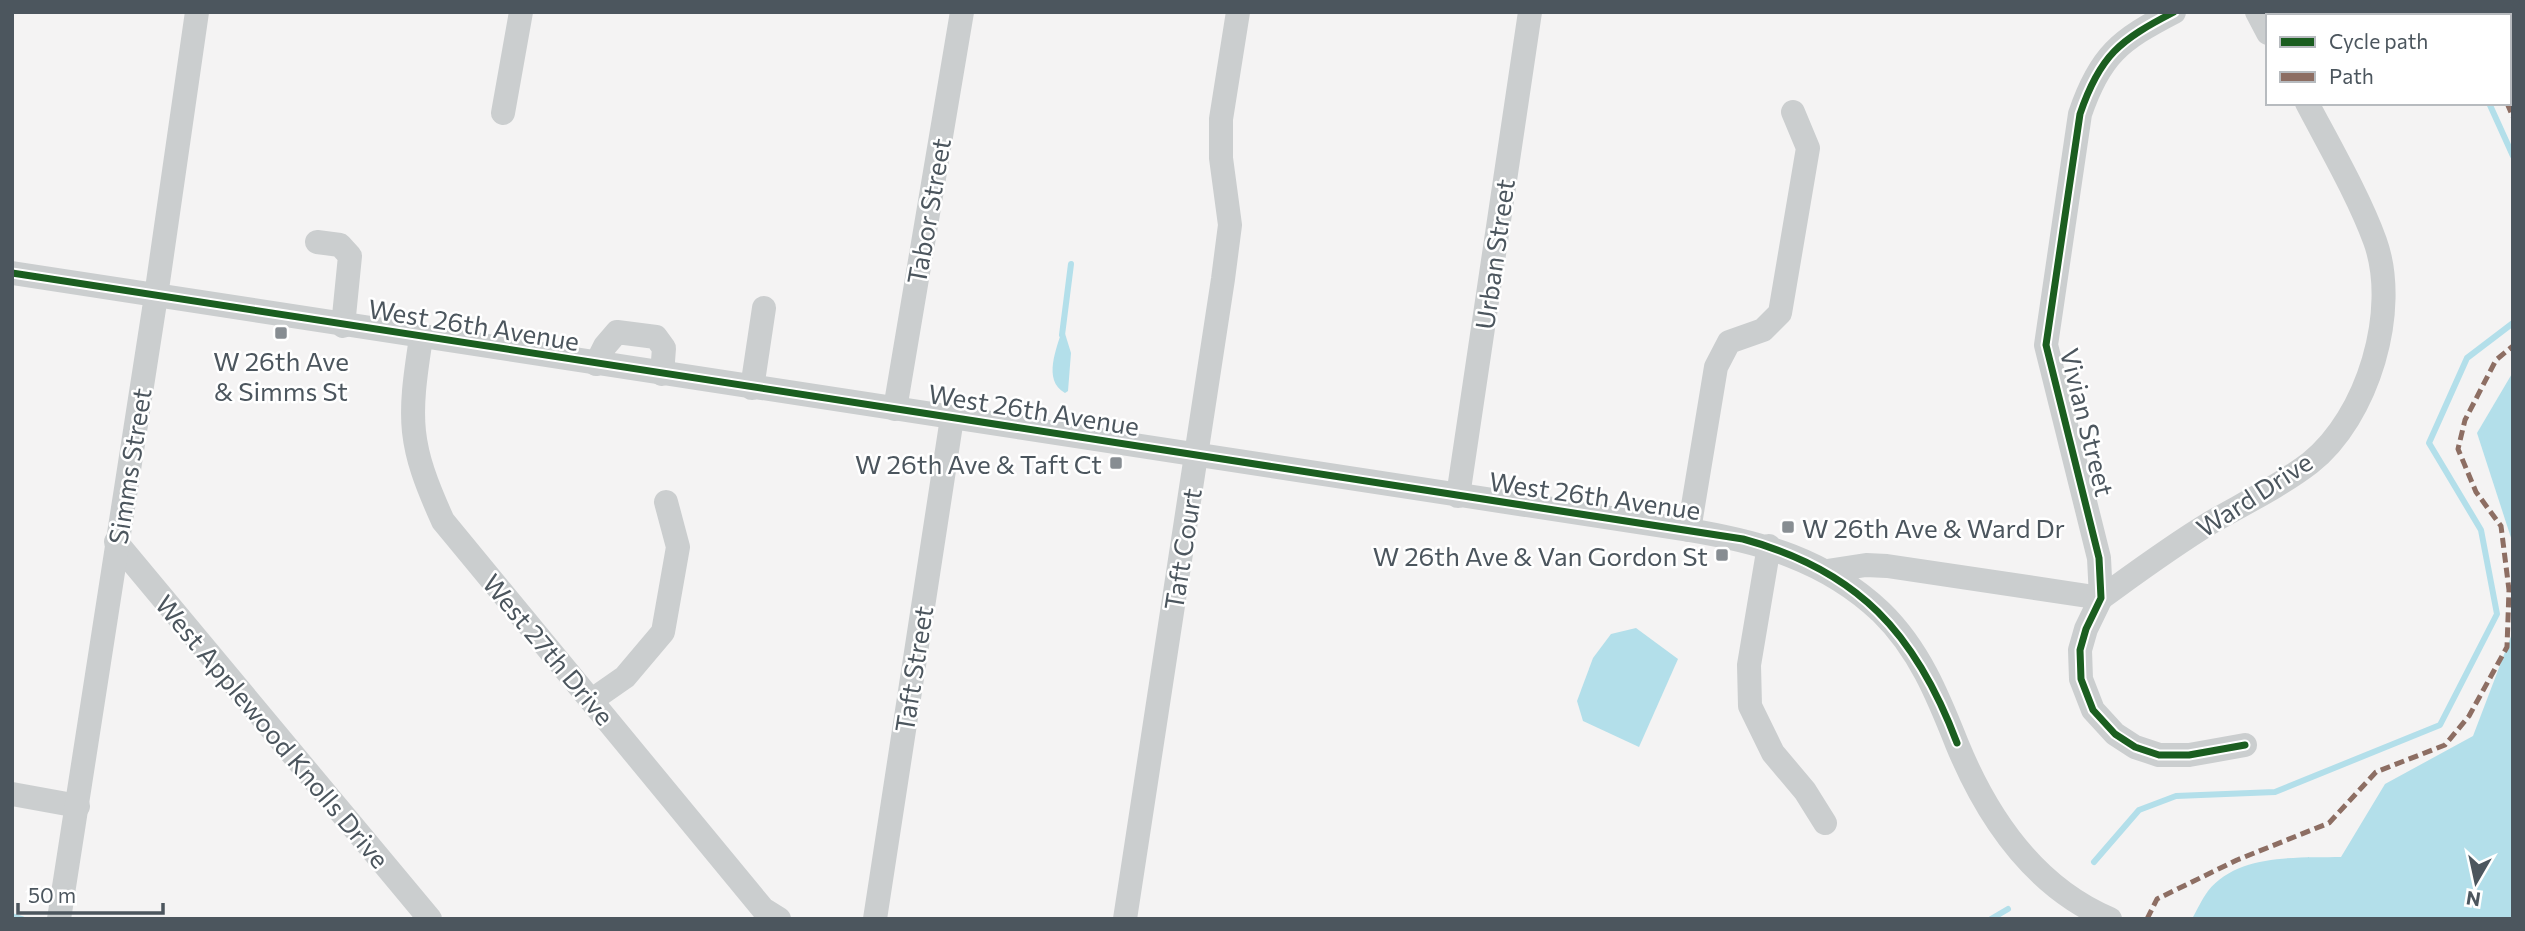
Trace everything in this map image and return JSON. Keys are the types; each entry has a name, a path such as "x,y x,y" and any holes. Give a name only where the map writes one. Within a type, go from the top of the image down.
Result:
{"street":[{"name":"Simms Street","path":"59,919 156,296 197,12"},
{"path":"503,113 520,12"},
{"name":"Tabor Street","path":"895,410 962,12"},
{"name":"Taft Court","path":"1125,919 1230,225 1221,158 1221,119 1238,12"},
{"name":"Urban Street","path":"1458,496 1530,12"},
{"name":"Vivian Street","path":"2174,12 2133,33 2109,55 2091,82 2080,114 2046,345 2099,558 2101,597 2085,629 2080,650 2081,679 2093,710 2115,734 2135,747 2159,755 2189,755 2245,745"},
{"path":"2257,12 2266,29"},
{"name":"Ward Drive","path":"2101,597 2180,541 2311,462 2364,393 2379,346 2384,289 2376,242 2308,105"},
{"path":"1689,530 1716,368 1729,342 1763,330 1780,313 1808,148 1793,112"},
{"path":"317,242 340,245 350,256 343,326"},
{"name":"West 26th Avenue","path":"12,273 596,365 1689,530 1769,545 1827,571 1869,601 1910,647 1934,687 1986,805 2024,856 2069,896 2110,919"},
{"path":"752,388 764,308"},
{"path":"596,365 605,346 617,332 656,337 664,348 662,374"},
{"name":"West 27th Drive","path":"421,338 412,390 412,438 418,464 443,521 763,909 779,919"},
{"name":"Taft Street","path":"875,919 952,418"},
{"path":"592,701 625,677 663,632 678,547 666,502"},
{"name":"West Applewood Knolls Drive","path":"116,542 430,919"},
{"path":"1769,545 1749,665 1750,706 1773,753 1805,791 1825,823"},
{"path":"1827,571 1866,565 1887,566 2101,597"},
{"path":"12,794 78,806"}],"water":[{"path":"2474,12 2513,12 2513,88 2511,14"},
{"path":"1063,327 1071,353 1068,391 1065,393 1054,380 1053,372"},
{"path":"2513,372 2513,544 2477,433"},
{"path":"1636,628 1678,659 1639,747 1583,721 1577,701 1593,658 1611,634"},
{"path":"2513,631 2513,919 2192,919 2208,891 2236,870 2270,860 2341,857 2385,784 2473,736"}],"waterway":[{"path":"2490,105 2513,156"},
{"path":"1062,335 1071,264"},
{"path":"2094,862 2139,810 2176,796 2275,792 2440,725 2497,614 2481,530 2429,443 2467,358 2513,323"},
{"path":"1991,919 2008,909"},
{"path":"12,916 22,919"}],"marked path":[{"path":"2508,105 2513,117"},
{"path":"2147,919 2157,899 2237,860 2329,823 2376,772 2445,745 2469,716 2507,647 2509,590 2501,526 2476,492 2458,449 2465,420 2496,360 2513,346"}],"cycle path":[{"path":"2174,12 2139,31 2114,51 2096,77 2080,114 2046,345 2099,558 2101,598 2086,629 2080,650 2081,679 2093,710 2115,734 2135,747 2159,755 2189,755 2245,745"},
{"path":"12,273 1743,539 1784,552 1819,569 1850,588 1878,612 1902,639 1922,670 1941,704 1957,743"}],"place":[{"name":"W 26th Ave & Simms St","path":"281,333"},
{"name":"W 26th Ave & Taft Ct","path":"1116,463"},
{"name":"W 26th Ave & Ward Dr","path":"1788,527"},
{"name":"W 26th Ave & Van Gordon St","path":"1722,555"}]}
